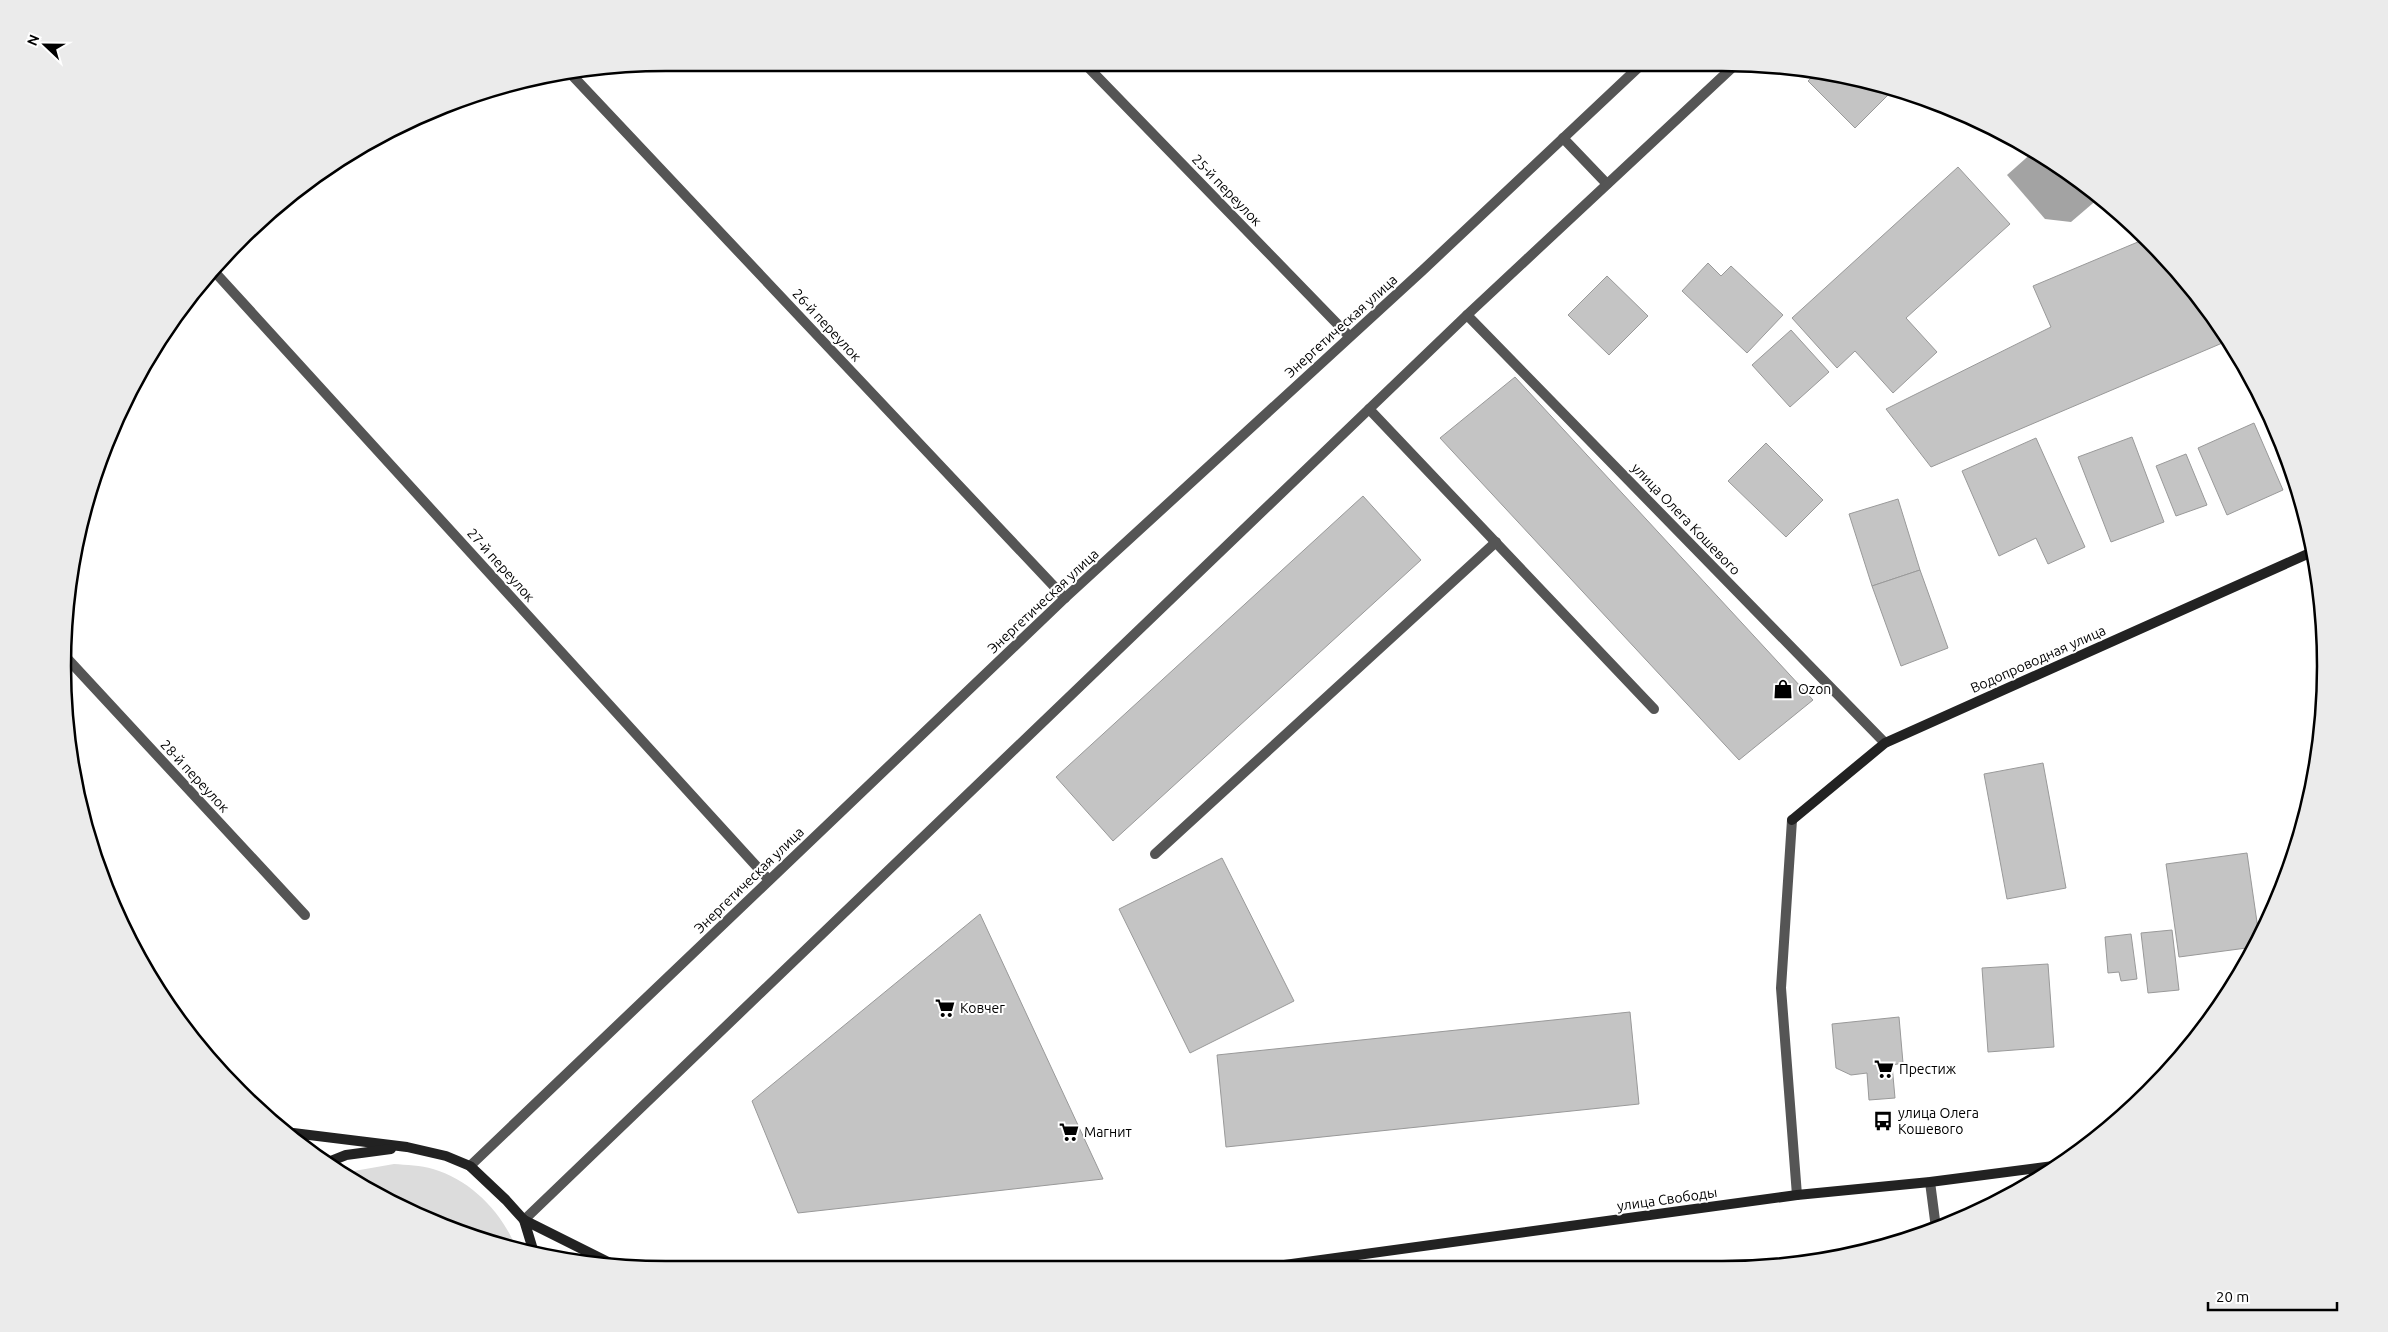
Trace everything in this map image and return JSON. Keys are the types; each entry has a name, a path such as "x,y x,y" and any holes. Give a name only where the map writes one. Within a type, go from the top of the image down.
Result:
{"main road":[{"name":"Водопроводная улица","path":"1792,820 1885,743 2306,555"},
{"path":"299,1134 407,1147 446,1156 470,1166 524,1220 597,1257"},
{"path":"334,1159 346,1154 407,1147"},
{"name":"улица Свободы","path":"1314,1261 1797,1195 1930,1182 2041,1167"},
{"path":"524,1220 531,1245"}],"street":[{"name":"25-й переулок","path":"1092,71 1350,336"},
{"name":"Энергетическая улица","path":"470,1166 1065,598 1423,270 1635,71"},
{"path":"524,1220 1467,315 1728,71"},
{"name":"26-й переулок","path":"575,78 1065,598"},
{"path":"1563,138 1607,184"},
{"name":"27-й переулок","path":"218,275 769,880"},
{"name":"улица Олега Кошевого","path":"1467,315 1885,743"},
{"path":"1369,409 1654,709"},
{"path":"1155,854 1496,542"},
{"name":"28-й переулок","path":"71,663 305,915"},
{"path":"1792,820 1781,988 1797,1195"},
{"path":"1930,1182 1935,1221"}],"shaded area":[{"path":"2028,156 2052,171 2094,202 2071,222 2045,219 2007,175"},
{"path":"394,1164 419,1166 447,1174 473,1190 484,1200 503,1223 513,1240 438,1215 403,1199 354,1171"}],"building":[{"path":"1811,78 1888,95 1855,128 1808,81"},
{"path":"1958,167 2010,224 1906,318 1937,352 1893,393 1855,351 1837,368 1792,318"},
{"path":"2139,241 2194,304 2221,343 1931,467 1886,409 2051,327 2033,286"},
{"path":"1708,263 1721,276 1731,266 1783,315 1747,353 1682,291"},
{"path":"1607,276 1648,316 1609,355 1568,315"},
{"path":"1791,330 1829,372 1790,407 1752,365"},
{"path":"1515,377 1813,700 1739,760 1440,438"},
{"path":"2254,423 2283,490 2227,515 2198,448"},
{"path":"2132,437 2164,522 2111,542 2078,457"},
{"path":"2036,438 2085,547 2048,564 2036,538 1999,556 1962,471"},
{"path":"1766,443 1823,500 1786,537 1728,481"},
{"path":"2186,454 2207,505 2176,516 2156,466"},
{"path":"1363,496 1421,560 1113,841 1056,777"},
{"path":"1898,499 1920,570 1872,586 1849,514"},
{"path":"1920,570 1948,648 1901,666 1872,586"},
{"path":"2043,763 2066,888 2007,899 1984,774"},
{"path":"2247,853 2257,924 2245,948 2179,957 2166,864"},
{"path":"1222,858 1294,1001 1190,1053 1119,909"},
{"name":"Ковчег","path":"980,914 1103,1179 798,1213 752,1101"},
{"path":"2172,930 2179,990 2148,993 2141,933"},
{"path":"2131,934 2137,979 2121,981 2119,972 2108,973 2105,937"},
{"path":"2048,964 2054,1047 1988,1052 1982,968"},
{"path":"1630,1012 1639,1104 1226,1147 1217,1055"},
{"path":"1899,1017 1903,1063 1892,1065 1895,1098 1869,1100 1867,1073 1851,1075 1836,1068 1832,1024"}],"place":[{"name":"Ozon","path":"1783,689"},
{"name":"Ковчег","path":"945,1008"},
{"name":"Престиж","path":"1884,1069"},
{"name":"улица Олега Кошевого","path":"1883,1121"},
{"name":"Магнит","path":"1069,1132"}]}
